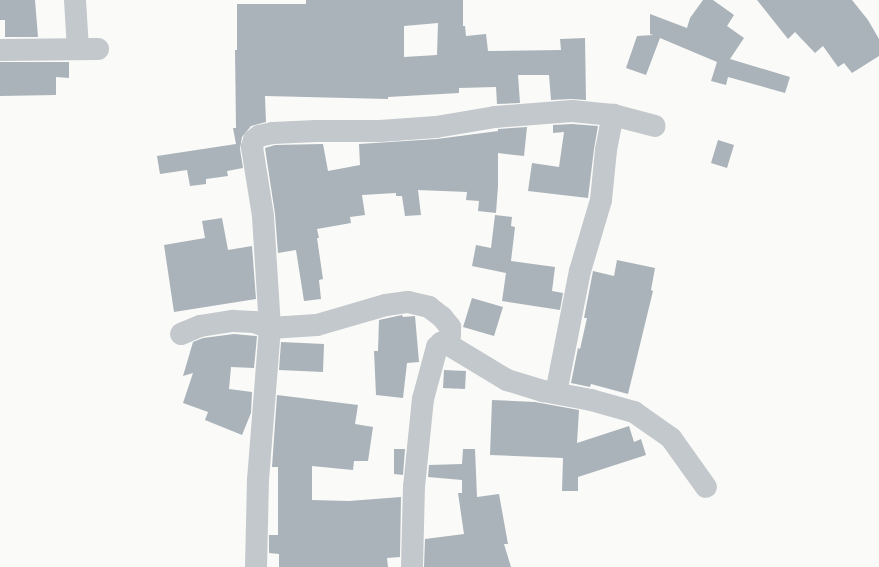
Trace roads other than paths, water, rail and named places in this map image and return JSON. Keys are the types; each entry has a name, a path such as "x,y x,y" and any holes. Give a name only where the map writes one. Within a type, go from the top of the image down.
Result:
{"street":[{"path":"0,50 88,49 75,0"},
{"path":"256,567 258,480 270,328 263,216 252,147 254,140 259,136 316,131 380,131 436,127 495,117 572,111 613,115 655,126"},
{"path":"556,393 580,271 601,200 606,150 613,115"},
{"path":"181,334 200,326 233,321 254,322 270,328 317,325 386,305 408,302 429,307 442,317 450,327 450,334 447,344"},
{"path":"412,567 414,487 423,399 437,347 441,343 447,344 507,380 634,412 671,438 706,487"}]}
